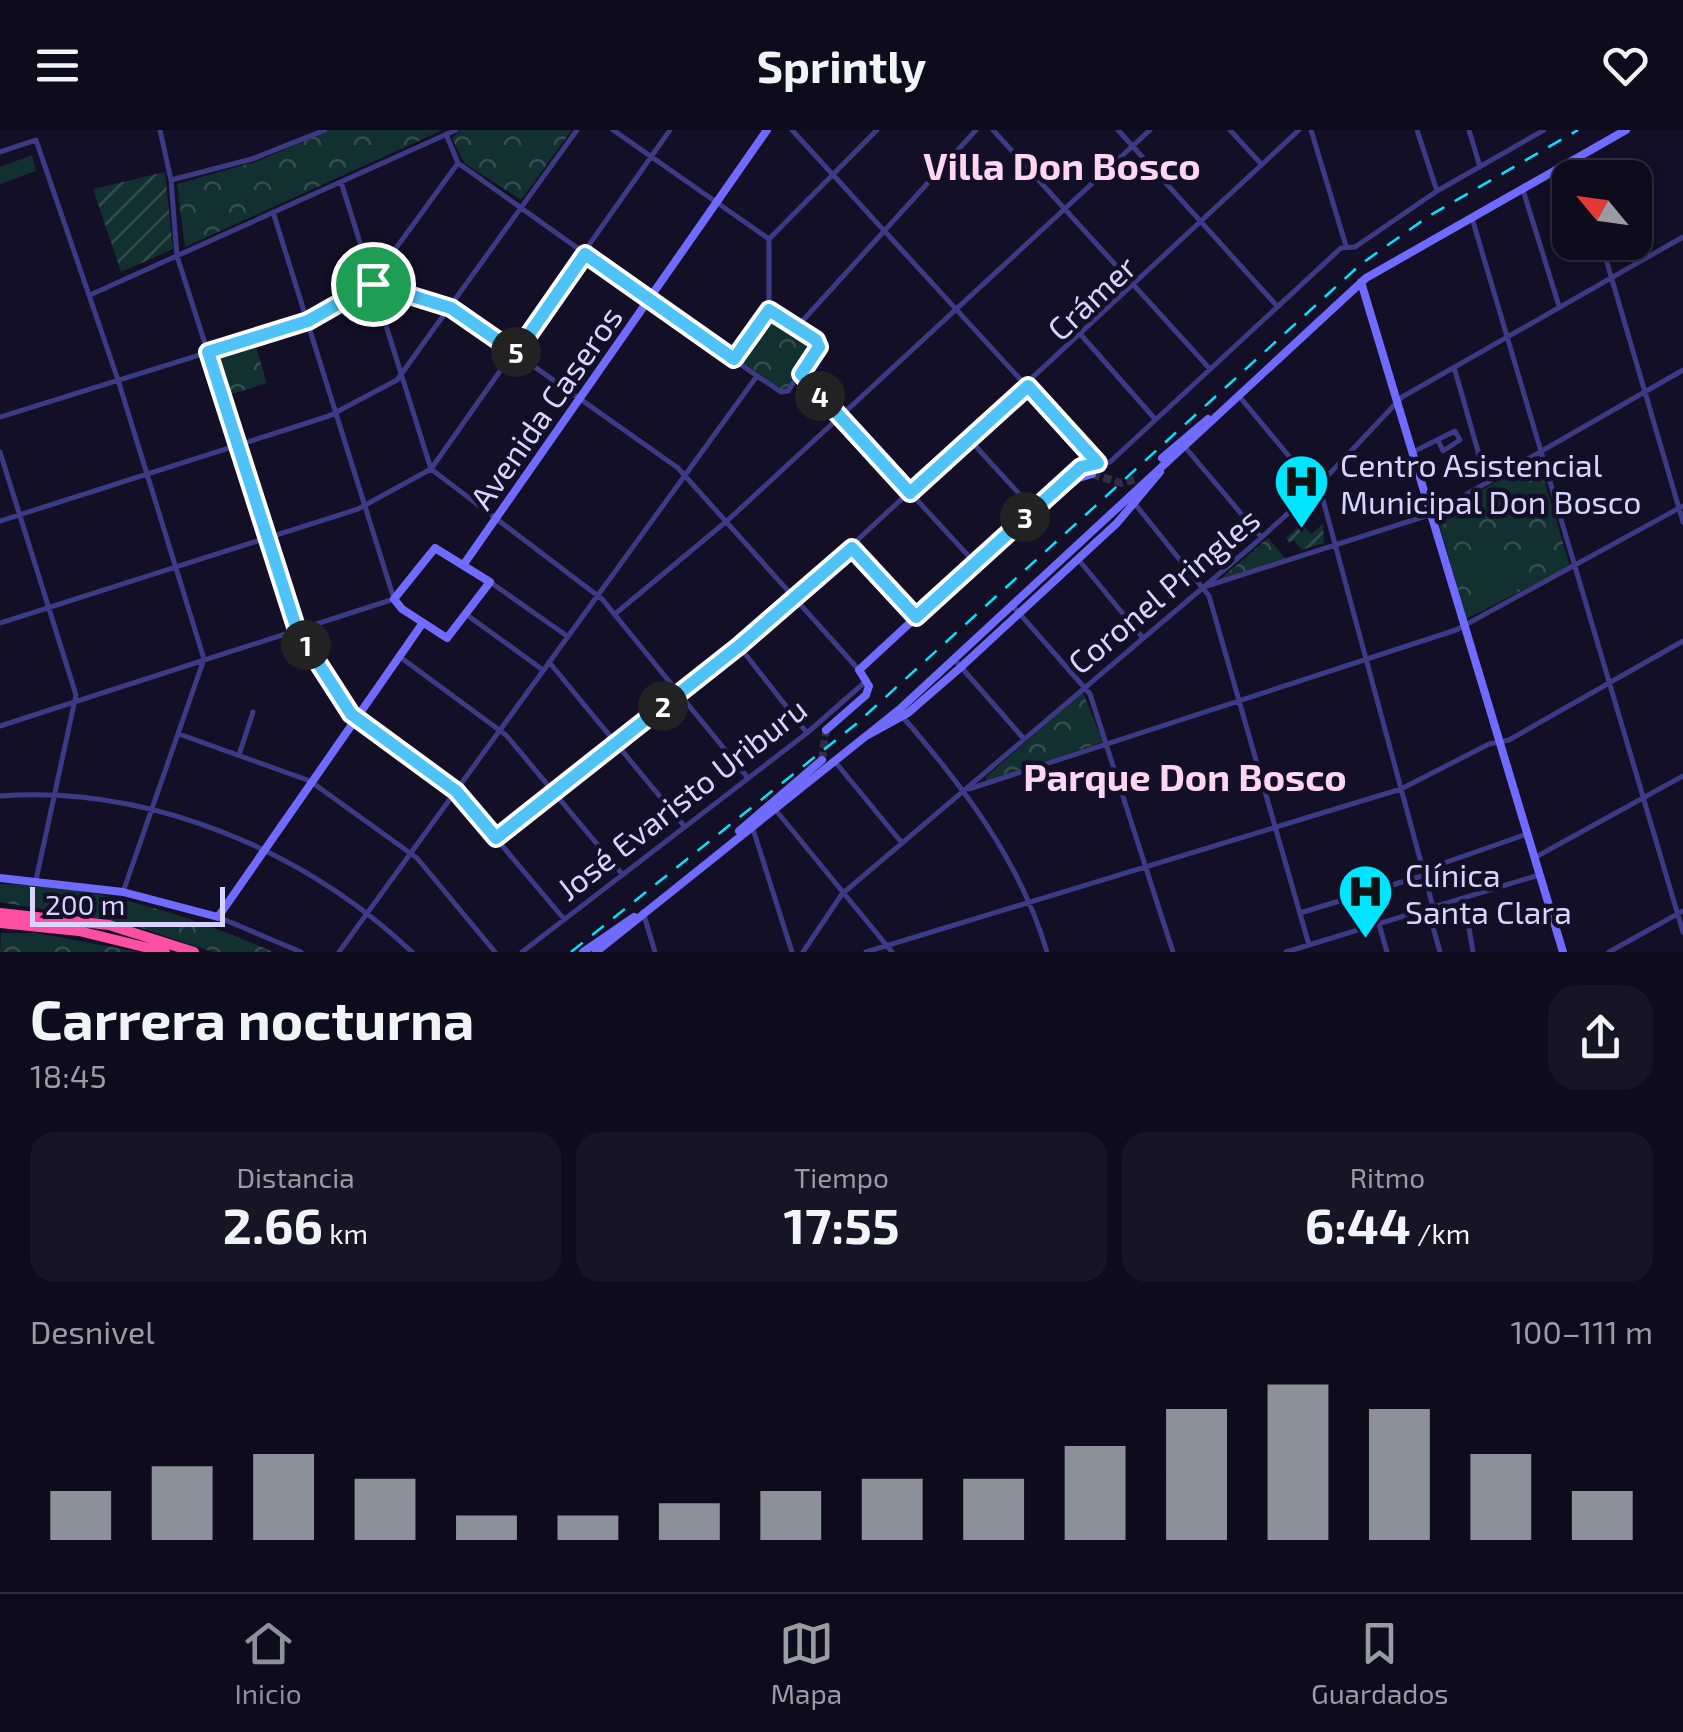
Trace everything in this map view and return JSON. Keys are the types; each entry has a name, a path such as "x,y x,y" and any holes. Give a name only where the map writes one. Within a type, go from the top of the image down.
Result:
{"highway":[{"path":"1,921 79,932 165,952"},
{"path":"1,921 109,925 194,952"}],"street":[{"path":"160,130 171,180 178,256 297,630 355,718 456,791 564,920"},
{"path":"171,180 252,159 325,130"},
{"path":"90,294 456,130"},
{"path":"0,521 336,413 402,376 577,130"},
{"path":"613,130 770,239"},
{"path":"0,623 366,506 431,469 670,130"},
{"name":"Avenida Caseros","path":"464,564 767,130"},
{"path":"792,130 1098,463"},
{"path":"734,359 769,310 770,239 836,177 878,130"},
{"path":"796,328 976,130"},
{"path":"992,130 1210,369"},
{"path":"1118,130 1278,306"},
{"path":"614,614 728,520 1150,130"},
{"path":"1230,130 1262,165"},
{"name":"Crámer","path":"496,838 796,598 1136,286 1299,130"},
{"path":"1311,130 1346,246"},
{"path":"1416,130 1437,191"},
{"path":"1469,130 1480,167"},
{"path":"1081,467 1110,462 1346,246 1355,247 1437,191 1544,130"},
{"path":"864,736 911,710 961,667 1182,448 1361,282 1626,130"},
{"path":"446,134 458,163 781,392 801,374 819,347 816,340 769,310"},
{"path":"0,152 36,140 118,380 204,660 123,892"},
{"path":"0,417 308,321 373,284 458,163"},
{"path":"341,182 431,469 597,595 748,778"},
{"path":"1523,190 1560,307"},
{"path":"274,212 394,599 442,638 452,634 490,582"},
{"path":"1472,218 1683,932"},
{"name":"Coronel Pringles","path":"803,952 842,894 1261,538 1317,487 1398,400 1683,237"},
{"path":"1606,260 1683,522"},
{"path":"1361,282 1563,952"},
{"path":"373,284 451,308 686,474 866,678 866,695 826,730"},
{"path":"1082,336 1155,419"},
{"path":"1454,367 1487,483"},
{"path":"1204,587 1432,514 1683,370"},
{"path":"801,374 975,563"},
{"path":"339,952 756,376"},
{"path":"1239,396 1317,487 1368,659 1424,872 1440,952"},
{"path":"1137,480 1195,428 1229,406"},
{"path":"969,439 1033,509"},
{"path":"1413,452 1438,440"},
{"path":"1182,448 1261,538"},
{"path":"0,452 76,702 36,880"},
{"path":"859,670 1081,467 1087,452"},
{"path":"1013,528 1036,516 1080,478 1092,474"},
{"path":"1131,499 1204,587 1309,946"},
{"path":"966,790 1465,625 1681,508"},
{"path":"0,726 394,599 435,548 567,636"},
{"path":"852,548 916,617"},
{"path":"596,952 864,736 1012,605 1075,555"},
{"path":"1075,555 1143,638"},
{"path":"1012,605 1085,687 1108,744 1171,951"},
{"path":"467,614 543,670"},
{"path":"218,917 422,624"},
{"path":"866,952 889,949 1402,789 1499,742 1683,641"},
{"path":"739,646 808,734"},
{"path":"400,657 500,730 622,874"},
{"path":"954,659 1024,740"},
{"path":"549,662 685,826"},
{"path":"911,710 911,704 937,680 935,676"},
{"name":"José Evaristo Uriburu","path":"522,952 808,734 858,692 866,678"},
{"path":"239,755 253,712"},
{"path":"900,714 966,790 1032,902 1047,952"},
{"path":"180,734 310,781 410,852 495,952"},
{"path":"734,839 751,817 822,760"},
{"path":"834,760 902,843"},
{"path":"1534,858 1683,776"},
{"path":"0,796 56,793 153,808 263,849 367,913 412,952"},
{"path":"774,808 889,949"},
{"path":"752,826 792,952"},
{"path":"1300,913 1527,834"},
{"path":"1286,952 1539,875"},
{"path":"0,878 123,892 218,917 300,952"},
{"path":"1363,894 1370,915"},
{"path":"1464,898 1473,952"},
{"path":"1609,952 1680,912"},
{"path":"584,952 640,913"},
{"path":"640,913 655,952"},
{"path":"1380,924 1388,952"}],"green space":[{"path":"330,130 443,130 185,247 177,184 258,161"},
{"path":"461,130 572,130 521,200 464,163 452,138"},
{"path":"32,155 36,171 0,184 0,167"},
{"path":"165,172 173,249 121,272 93,189"},
{"path":"769,310 819,344 784,392 734,359"},
{"path":"254,341 267,383 226,396 213,354"},
{"path":"1532,461 1540,466 1570,566 1466,619 1437,516"},
{"path":"1302,524 1311,534 1323,524 1324,543 1302,550 1294,540 1290,543 1286,538"},
{"path":"1268,538 1286,559 1217,582"},
{"path":"1500,545 1520,588 1490,602 1470,559"},
{"path":"1083,692 1103,742 986,781 986,777"},
{"path":"0,884 71,890 140,904 273,952 213,952 126,923 0,902"},
{"path":"1,933 36,933 139,952 0,952"}],"tunnel":[{"path":"1092,474 1121,483 1137,479"},
{"path":"822,760 826,730"}],"railway":[{"path":"571,952 856,724 1361,264 1429,216 1578,130"}],"place":[{"name":"Centro Asistencial Municipal Don Bosco","path":"1301,531"},
{"name":"Clínica Santa Clara","path":"1366,941"}],"district":[{"name":"Villa Don Bosco","path":"1062,165"},
{"name":"Parque Don Bosco","path":"1185,776"}],"route":[{"path":"585,254 734,359 769,310 816,340 819,347 801,374 910,493 1028,386 1098,463 1081,467 916,617 852,548 739,646 496,838 456,791 351,714 297,630 208,352 308,321 373,284 451,308 516,353 585,254"}]}
